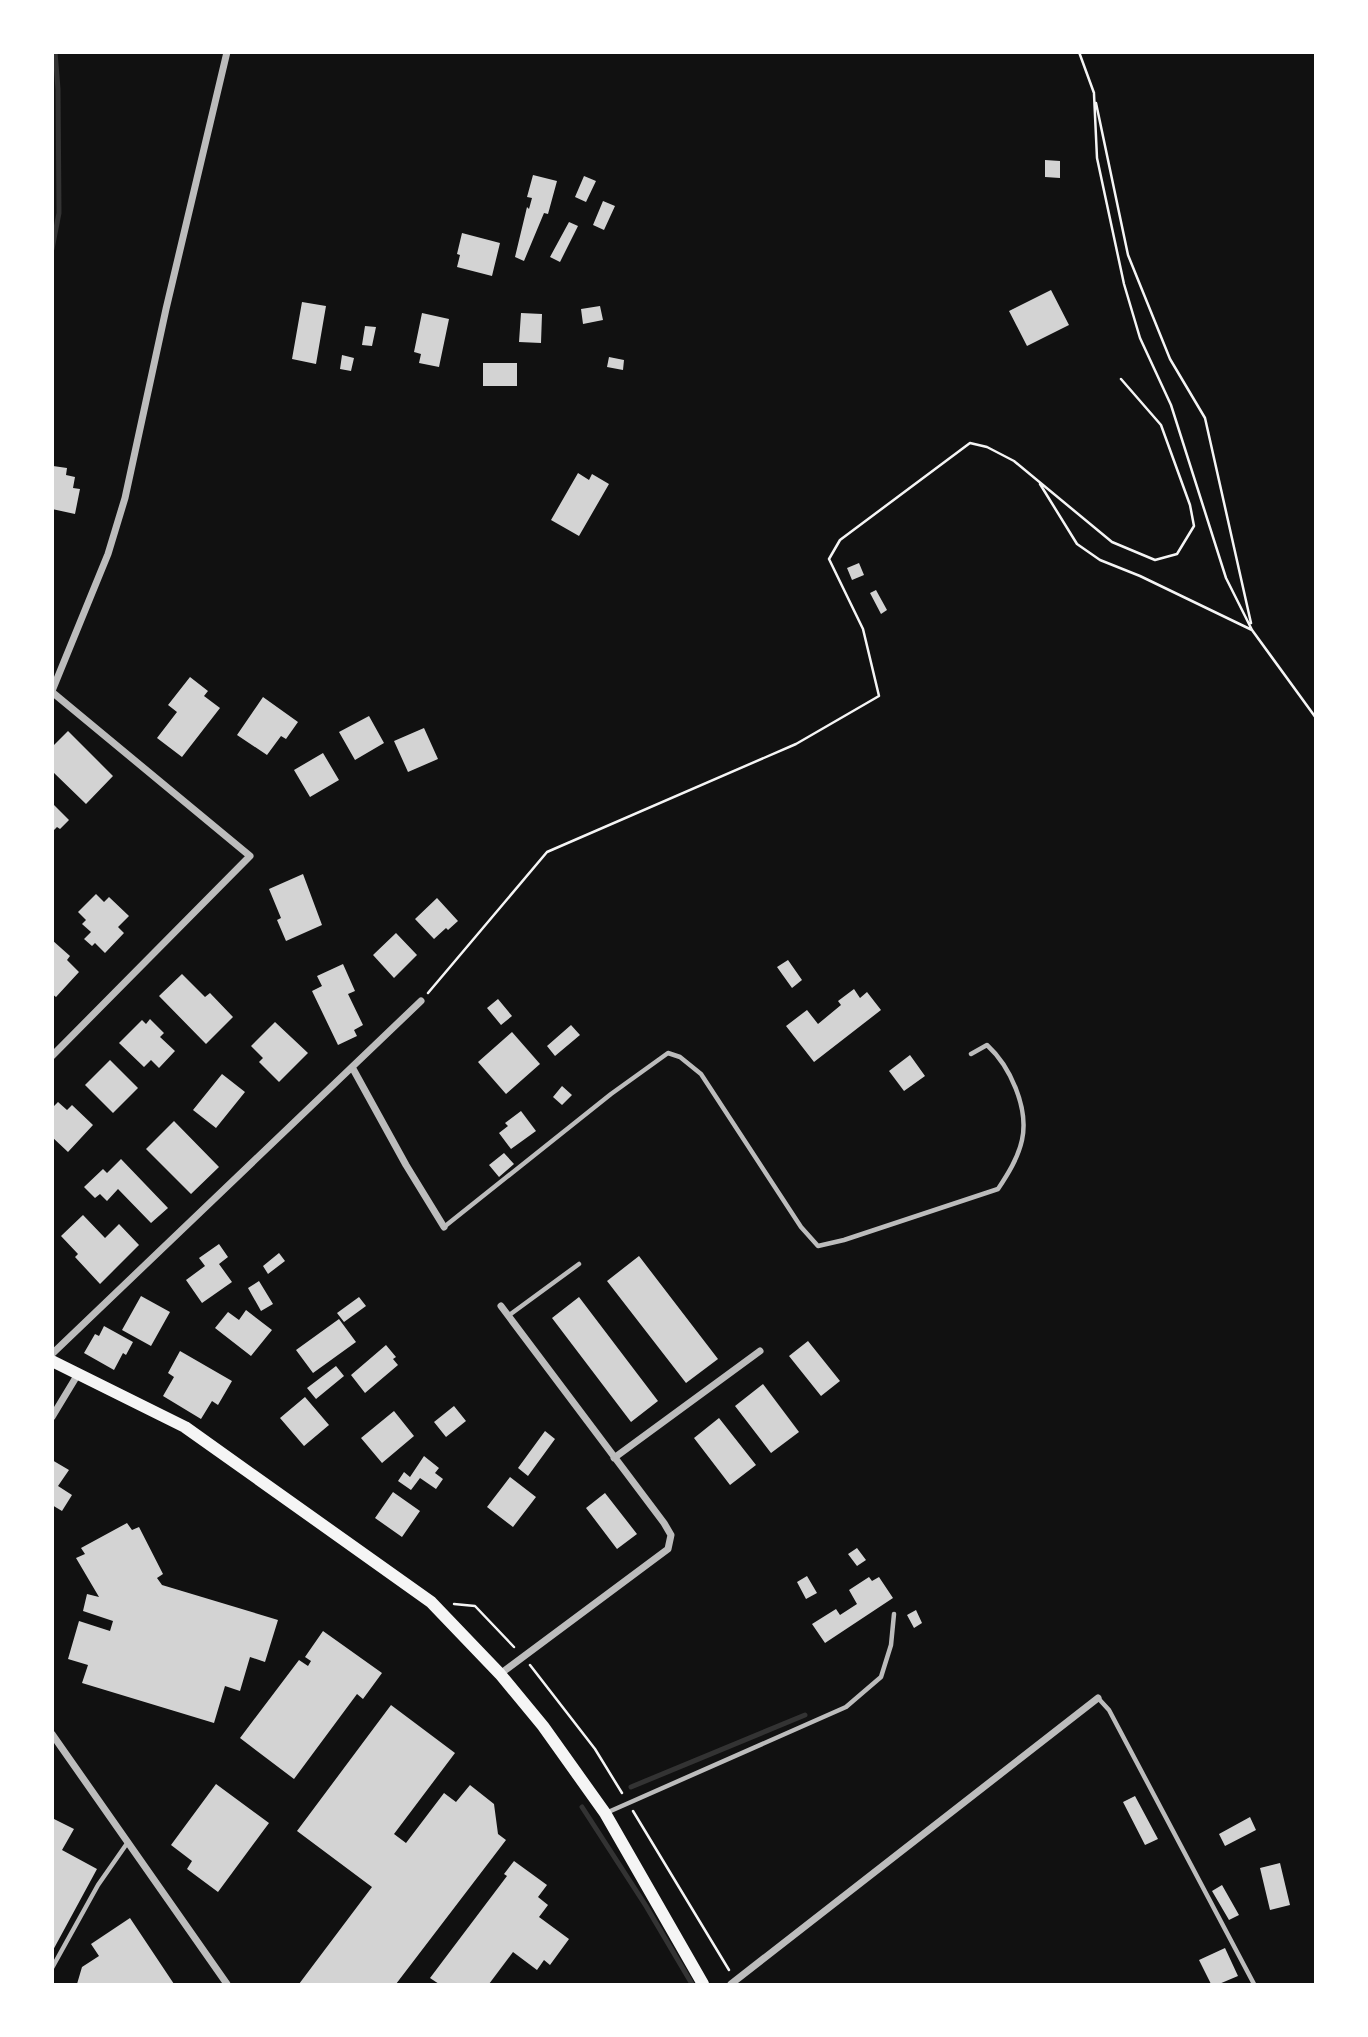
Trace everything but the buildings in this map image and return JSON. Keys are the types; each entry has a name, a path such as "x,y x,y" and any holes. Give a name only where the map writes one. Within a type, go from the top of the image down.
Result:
{"main road":[{"path":"52,1362 185,1427 431,1602 500,1674 544,1726 605,1814 703,1984"}],"street":[{"path":"52,1056 250,856 52,692 108,554 125,498 166,309 228,52"},
{"path":"52,1354 421,1001"},
{"path":"352,1067 444,1227"},
{"path":"500,1674 668,1549 671,1535 501,1307"},
{"path":"614,1458 760,1351"},
{"path":"52,1417 78,1374"},
{"path":"734,1983 1098,1698"},
{"path":"52,1734 227,1984"}],"lane":[{"path":"444,1227 611,1094 667,1053 680,1057 701,1074 800,1227 818,1246 857,1236 998,1189 1010,1172 1023,1138 1021,1101 1002,1058 987,1045 971,1054"},
{"path":"508,1316 579,1264"},
{"path":"605,1814 846,1707 881,1677 891,1645 894,1614"},
{"path":"1098,1698 1110,1710 1254,1984"},
{"path":"52,1968 98,1885 128,1842"}],"path":[{"path":"1079,52 1094,94 1128,255 1170,359 1205,418 1252,630"},
{"path":"1094,94 1097,158 1124,284 1140,338 1171,405 1226,578 1252,630 1315,718"},
{"path":"421,1001 547,852 796,744 879,696 863,629 829,559 839,540 970,443 987,447 1014,461 1112,542 1155,560 1177,554 1194,526 1190,505 1161,425 1121,379"},
{"path":"1037,480 1077,544 1088,552 1252,630"},
{"path":"431,1602 475,1606 524,1658 595,1749 734,1983"}],"waterway":[{"path":"52,249 59,213 55,52"},
{"path":"631,1787 805,1715"},
{"path":"582,1807 646,1906 692,1984"}]}
